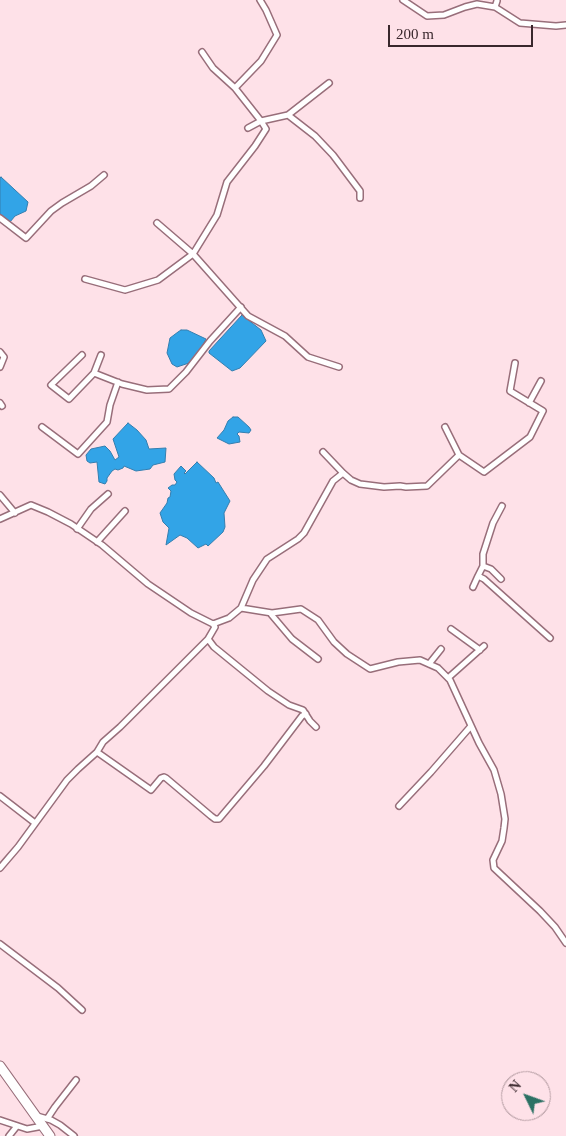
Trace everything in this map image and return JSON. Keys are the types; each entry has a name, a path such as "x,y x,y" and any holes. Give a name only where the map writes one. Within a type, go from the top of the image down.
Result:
{"highway":[{"path":"0,1066 35,1116 45,1123 50,1136"}],"street":[{"path":"234,88 261,61 277,35 260,0"},
{"path":"403,0 427,16 444,15 477,4 495,7 520,23 566,25"},
{"path":"495,7 497,0"},
{"path":"85,279 125,290 158,280 193,254 217,215 227,182 266,129 261,120 234,88 213,68 202,52"},
{"path":"248,128 261,120 288,115 329,83"},
{"path":"288,115 314,136 333,155 360,191 360,198"},
{"path":"0,218 26,238 51,211 91,186 104,175"},
{"path":"158,223 193,254 248,316 285,336 308,356 339,368"},
{"path":"94,373 147,390 169,389 186,372 240,307"},
{"path":"0,352 4,357 0,367"},
{"path":"82,355 51,385 68,399 94,373 101,355"},
{"path":"445,427 459,455 484,472 530,437 543,411 510,391 515,363"},
{"path":"529,403 541,380"},
{"path":"42,427 78,454 107,422 110,405 118,382"},
{"path":"323,452 352,480 360,484 384,487 427,486 459,455"},
{"path":"0,519 31,504 48,512 97,542 148,584 213,624 229,618 241,608 253,580 267,558 298,539 304,533 333,481 343,472"},
{"path":"77,529 91,509 108,494"},
{"path":"0,495 15,513"},
{"path":"473,587 484,566 483,554 493,523 502,506"},
{"path":"97,542 125,512"},
{"path":"484,566 501,579"},
{"path":"478,576 484,579 550,638"},
{"path":"241,608 270,613 301,609 318,620 334,642 347,654 370,669 398,662 420,660 438,668 450,680 499,784 505,819 502,841 493,860 494,868 555,926 566,943"},
{"path":"270,613 292,639 318,659"},
{"path":"1,865 78,768 97,752 103,742 208,639 215,627 213,624"},
{"path":"448,678 482,648 451,628"},
{"path":"208,639 214,647 268,691 289,705 303,710 316,727"},
{"path":"429,664 441,650"},
{"path":"97,752 151,790 161,778 166,778 218,820 264,766 302,716 306,714"},
{"path":"398,806 471,726"},
{"path":"0,796 15,806 35,824"},
{"path":"0,944 58,988 82,1010"},
{"path":"45,1123 76,1080"},
{"path":"0,1120 27,1129 45,1123 60,1125 74,1136"},
{"path":"9,1136 17,1126"}],"water":[{"path":"1,177 28,202 26,211 15,216 10,222 0,214"},
{"path":"242,315 261,330 266,341 240,368 232,371 209,353 209,351"},
{"path":"181,330 187,330 206,339 196,357 189,363 177,367 172,364 167,353 170,338"},
{"path":"233,417 238,417 251,430 249,433 239,432 237,434 240,442 229,444 217,438 224,430 228,421"},
{"path":"128,423 146,440 149,449 166,448 165,462 153,465 150,469 136,471 124,466 112,471 105,484 99,482 97,462 90,463 87,461 86,455 91,449 105,446 115,460 119,457 113,439"},
{"path":"197,462 214,478 216,483 218,482 230,501 224,513 225,527 223,532 208,546 206,544 198,548 187,538 180,535 166,545 169,528 163,522 160,513 170,497 171,491 168,488 177,482 174,474 181,466 186,471 185,474"}]}
